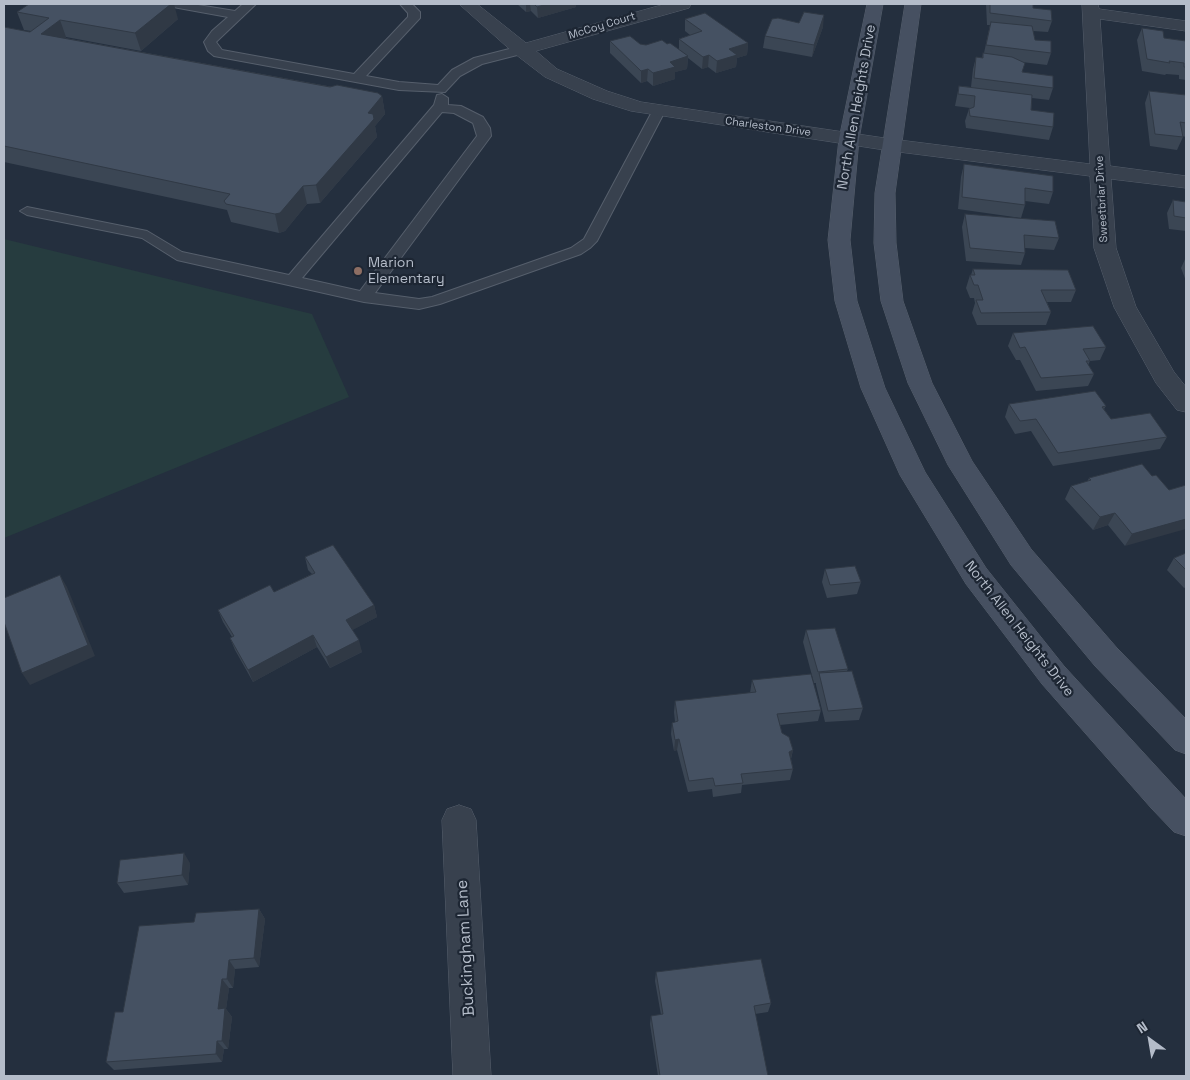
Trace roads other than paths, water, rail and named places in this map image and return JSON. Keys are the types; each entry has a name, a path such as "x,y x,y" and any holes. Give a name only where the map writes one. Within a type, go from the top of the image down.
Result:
{"main road":[{"name":"North Allen Heights Drive","path":"875,4 849,139 839,240 846,301 872,388 913,474 976,576 1053,675 1186,821"},
{"path":"913,4 884,193 885,243 892,301 920,382 961,465 1020,556 1106,656 1186,740"}],"street":[{"name":"Charleston Drive","path":"467,4 551,73 584,89 620,102 658,110 891,145 1186,182"},
{"name":"McCoy Court","path":"521,50 684,4"},
{"path":"1090,8 1186,26"},
{"name":"Sweetbriar Drive","path":"1090,8 1105,248 1125,307 1165,377 1186,404"},
{"name":"Buckingham Lane","path":"459,820 472,1076"}],"lane":[{"path":"173,4 238,15"},
{"path":"250,4 216,34 210,42 212,48 218,53 399,86 441,89"},
{"path":"357,78 414,18 414,12 406,4"},
{"path":"441,89 456,73 478,61 521,50"},
{"path":"292,281 443,103 441,89"},
{"path":"364,297 484,136 483,128 478,120 468,114 439,108"},
{"path":"27,211 147,234 177,255 364,297 405,304 435,301 585,245 590,241 658,110"}],"place":[{"name":"Marion Elementary","path":"358,271"}]}
